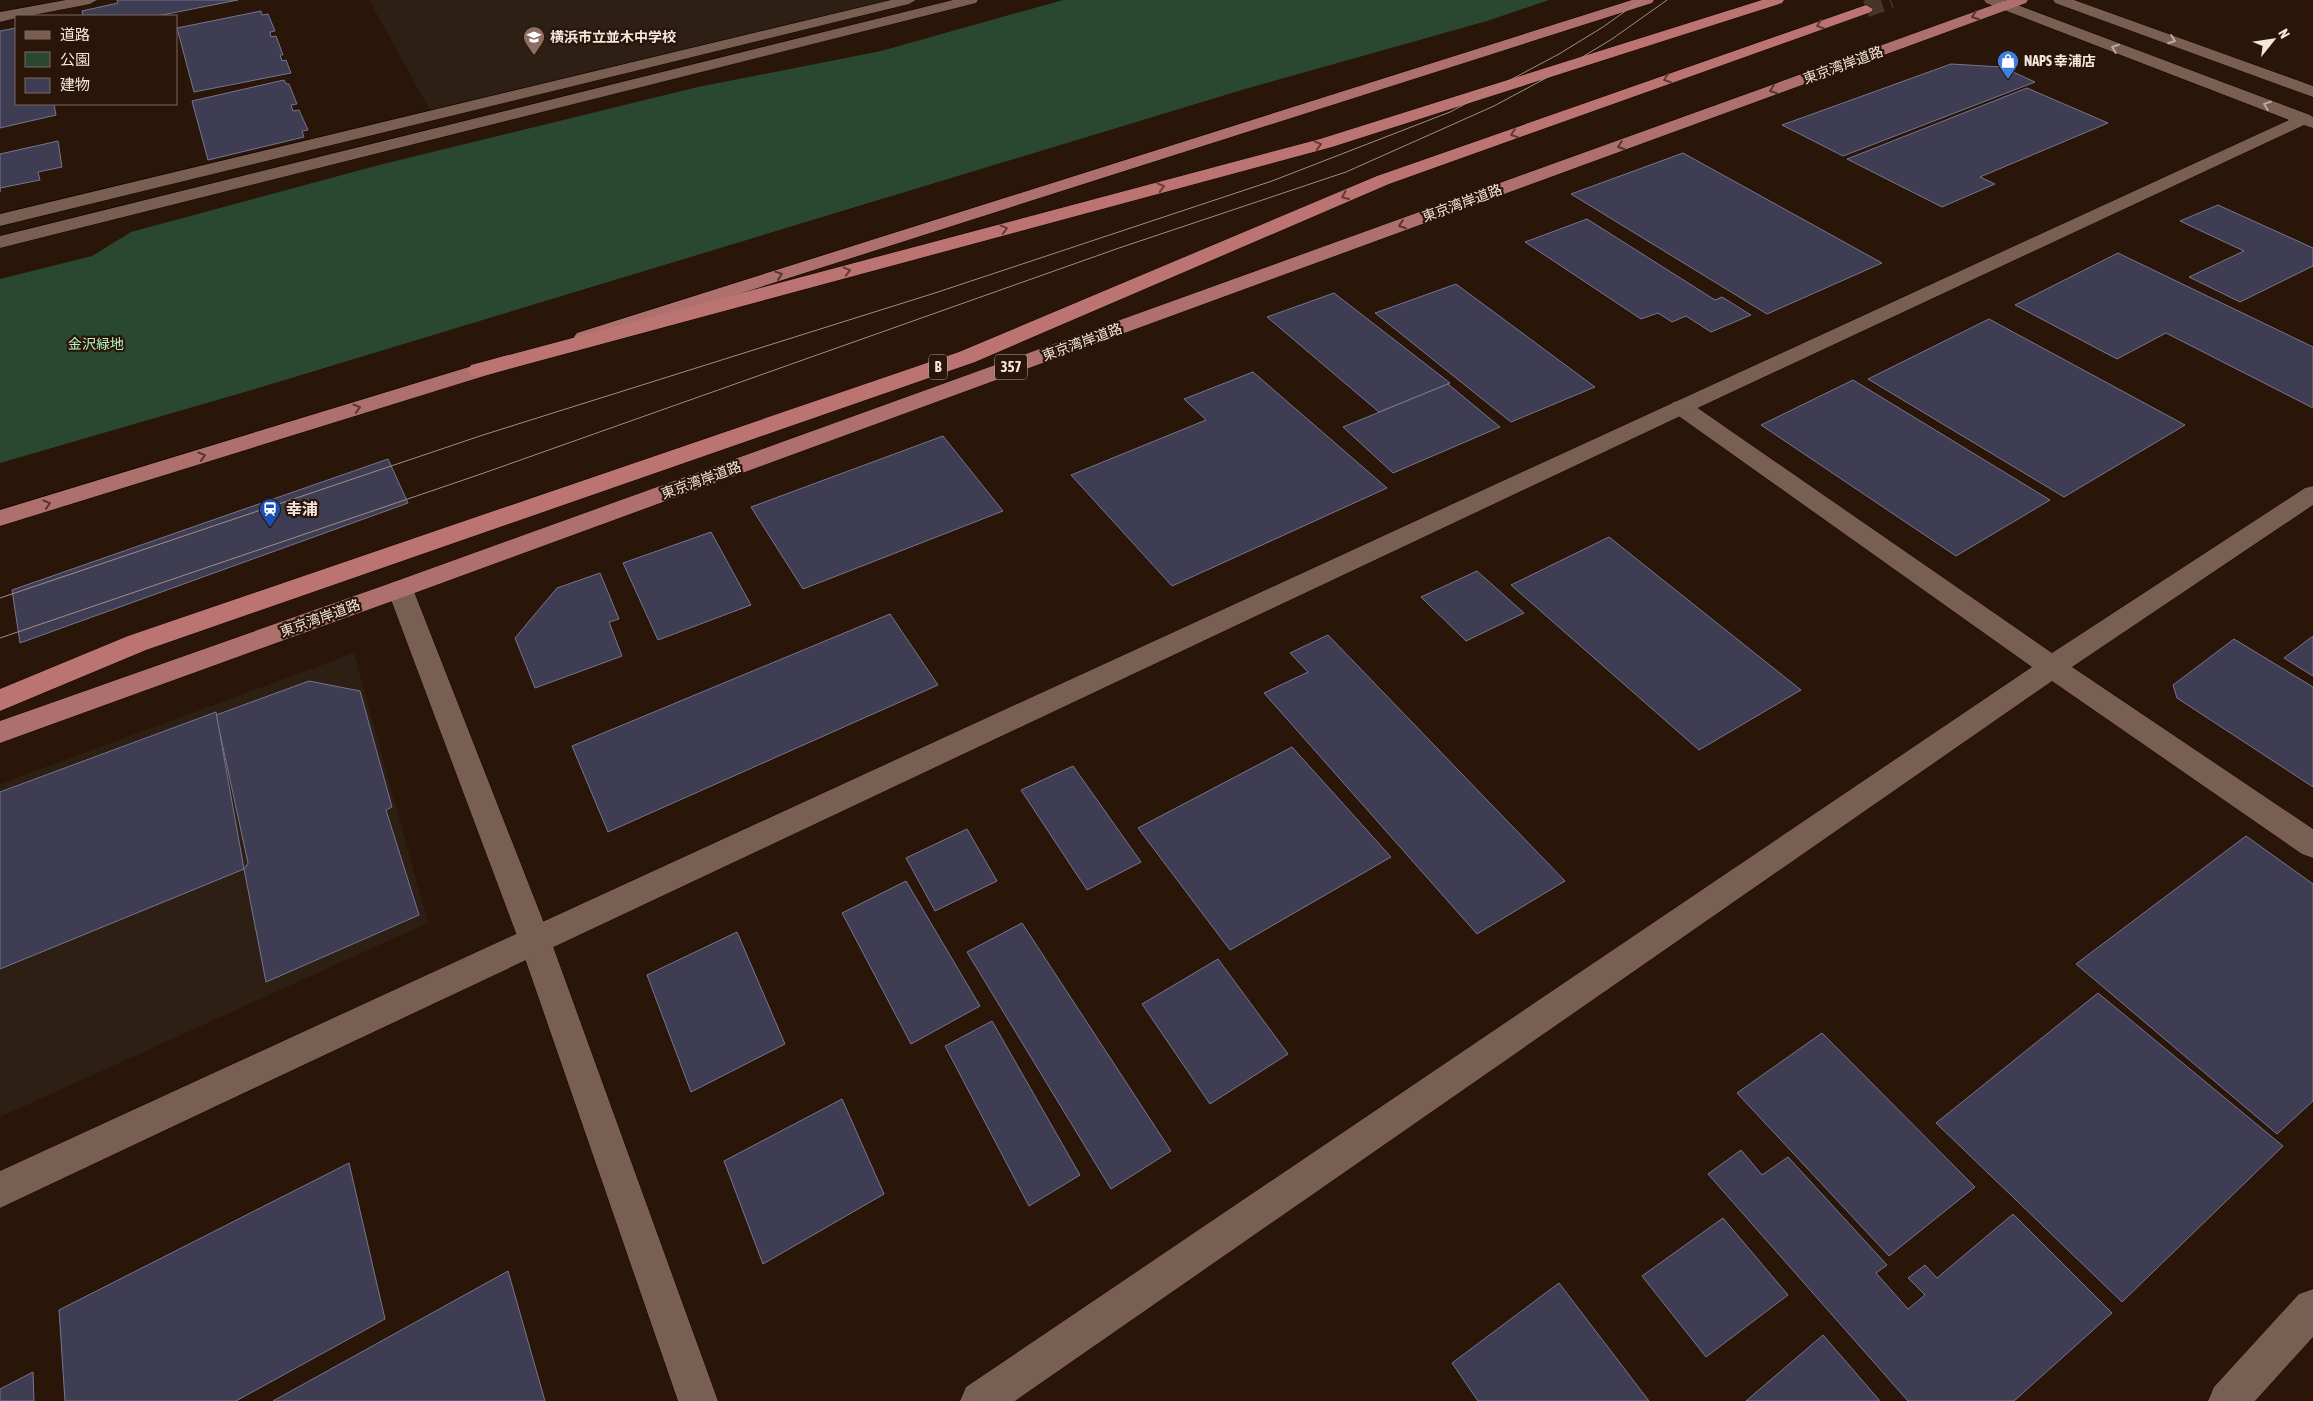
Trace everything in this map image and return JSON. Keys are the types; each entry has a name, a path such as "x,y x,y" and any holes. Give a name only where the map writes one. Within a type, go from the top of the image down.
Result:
{"highway":[{"path":"0,518 479,370 1647,0"},
{"path":"479,370 1326,142 1777,0"},
{"name":"東京湾岸道路","path":"0,732 400,590 2006,2"},
{"name":"B","path":"0,700 137,644 966,357 1383,180 1866,9"}],"street":[{"path":"0,17 90,0"},
{"path":"0,220 909,0"},
{"path":"0,242 971,0"},
{"path":"2060,0 2313,92"},
{"path":"2006,2 2309,121"},
{"path":"0,1190 1681,407 2309,121"},
{"path":"1681,407 2052,667 2313,845"},
{"path":"980,1401 2052,667 2313,494"},
{"path":"400,590 535,941 698,1401"},
{"path":"2228,1401 2313,1308"}],"shaded area":[{"name":"横浜市立並木中学校","path":"369,0 903,0 431,112"},
{"path":"354,653 428,923 0,1117 0,784"}],"green space":[{"name":"金沢緑地","path":"1063,0 1549,0 1487,21 1245,89 255,389 0,463 0,279 92,256 131,232 379,165 698,87 881,51"}],"building":[{"path":"117,0 238,0 162,15 83,15 82,11 118,3"},
{"path":"261,11 262,15 268,14 275,31 270,32 271,37 276,36 283,55 280,55 282,61 286,60 291,73 194,92 178,28"},
{"path":"15,28 15,105 54,105 56,115 0,128 0,31"},
{"path":"1951,64 2002,67 2035,82 1843,156 1782,125"},
{"path":"284,80 286,84 289,84 297,104 291,105 293,111 299,110 308,130 302,131 304,137 208,160 192,101"},
{"path":"2027,88 2108,123 1980,177 1995,184 1942,207 1847,159"},
{"path":"58,141 62,167 38,172 40,180 0,188 0,154"},
{"path":"1683,153 1882,263 1767,314 1571,194"},
{"path":"2218,205 2313,248 2313,266 2240,302 2189,277 2244,251 2180,221"},
{"path":"1587,219 1715,300 1722,297 1751,315 1711,332 1686,316 1672,322 1658,313 1641,319 1525,242"},
{"path":"2118,253 2313,347 2313,408 2166,333 2117,359 2015,305"},
{"path":"1456,284 1595,387 1511,422 1375,313"},
{"path":"1334,293 1450,383 1379,412 1267,317"},
{"path":"1989,319 2185,425 2064,497 1868,379"},
{"path":"1253,372 1387,488 1172,586 1071,475 1206,420 1184,399"},
{"path":"1853,380 2050,500 1956,556 1761,425"},
{"path":"1448,384 1500,427 1393,473 1343,427"},
{"path":"943,436 1003,511 803,589 751,507"},
{"path":"388,459 408,503 20,643 12,590"},
{"path":"711,532 751,605 658,640 623,563"},
{"path":"1609,537 1801,690 1699,750 1511,585"},
{"path":"1477,571 1524,613 1466,641 1421,597"},
{"path":"600,573 619,619 609,622 622,656 535,688 515,638 557,588"},
{"path":"890,614 938,685 608,832 572,746"},
{"path":"1328,635 1565,881 1477,934 1264,693 1308,672 1290,653"},
{"path":"2313,636 2313,676 2284,658"},
{"path":"2234,639 2313,687 2313,787 2177,698 2173,685"},
{"path":"309,681 360,691 392,807 386,810 419,915 266,982 244,869 248,863 216,715"},
{"path":"216,712 244,869 0,969 0,792"},
{"path":"1292,747 1391,857 1230,950 1138,828"},
{"path":"1073,766 1141,862 1087,890 1021,790"},
{"path":"967,829 997,881 935,911 906,858"},
{"path":"2246,836 2313,884 2313,1101 2277,1134 2076,964"},
{"path":"906,881 980,1006 911,1044 842,913"},
{"path":"1022,923 1171,1151 1111,1189 967,952"},
{"path":"737,932 785,1044 691,1092 647,975"},
{"path":"1218,959 1288,1054 1210,1104 1142,1004"},
{"path":"2098,993 2283,1146 2122,1302 1936,1123"},
{"path":"992,1021 1080,1175 1029,1206 945,1046"},
{"path":"1822,1033 1975,1187 1889,1256 1737,1093"},
{"path":"842,1099 884,1194 763,1264 724,1161"},
{"path":"1741,1150 1762,1175 1788,1157 1887,1265 1876,1273 1908,1309 1925,1295 1908,1278 1925,1265 1937,1278 2013,1214 2112,1313 2014,1401 1908,1401 1708,1174"},
{"path":"349,1163 385,1319 236,1401 65,1401 59,1310"},
{"path":"1723,1218 1788,1295 1706,1357 1642,1276"},
{"path":"508,1271 545,1401 273,1401"},
{"path":"1559,1283 1649,1401 1478,1401 1452,1363"},
{"path":"1823,1335 1880,1401 1746,1401"},
{"path":"33,1372 34,1401 0,1401 0,1389"}],"tunnel":[{"path":"1866,9 1891,0"}],"tram line":[{"path":"0,598 483,435 938,292 1272,181 1450,112 1559,54 1603,27 1641,0"},
{"path":"0,638 481,474 1119,248 1346,172 1494,106 1561,70 1612,39 1667,0"}],"place":[{"name":"横浜市立並木中学校","path":"534,56"},
{"name":"NAPS 幸浦店","path":"2008,80"},
{"name":"幸浦","path":"270,528"}]}
